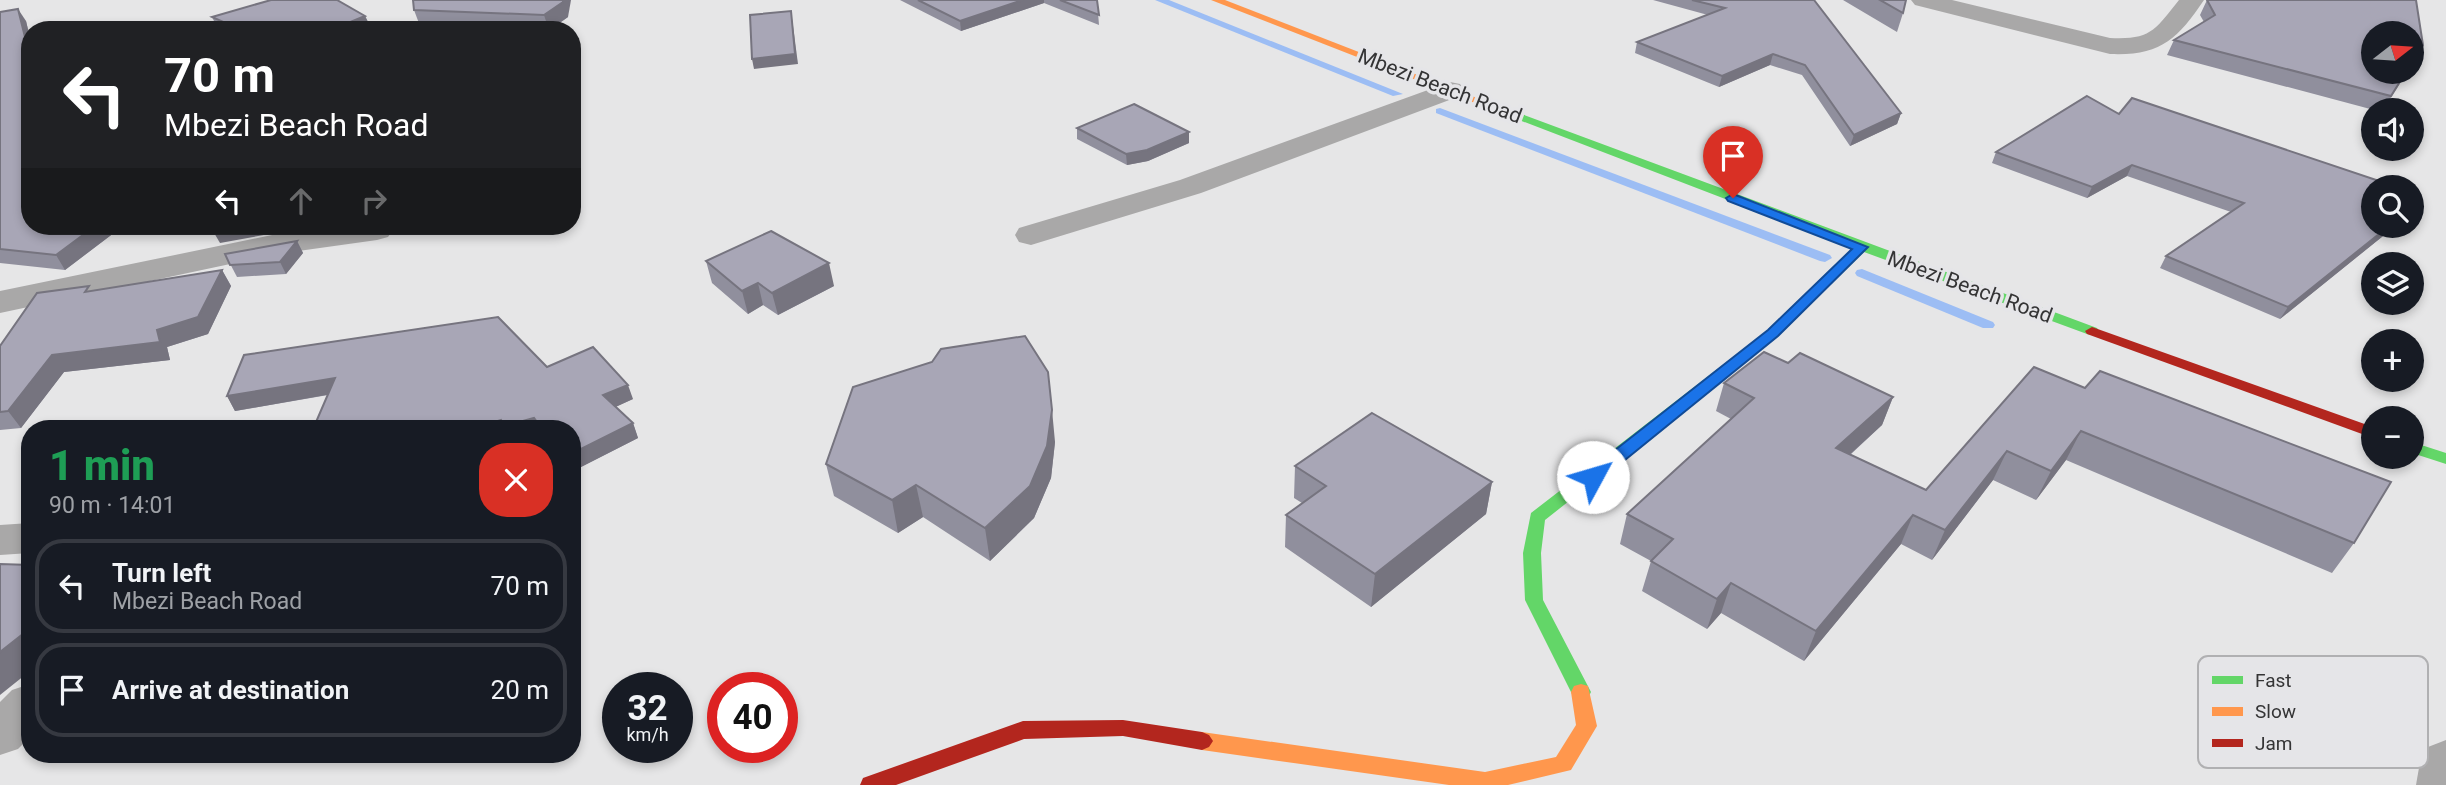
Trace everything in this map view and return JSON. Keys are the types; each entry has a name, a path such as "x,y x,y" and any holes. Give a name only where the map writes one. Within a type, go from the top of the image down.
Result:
{"main road":[{"name":"Mbezi Beach Road","path":"1216,0 1862,247 2361,429"},
{"path":"871,785 1023,730 1123,728 1301,757 1485,781 1563,764 1587,726 1581,691 1534,600 1532,553 1537,517 1593,477 1773,333 1862,247"},
{"path":"2424,452 2446,460"}],"street":[{"path":"1923,0 2110,46 2134,48 2161,38 2192,0"},
{"path":"1031,235 1112,214 1245,169 1450,90"},
{"path":"0,302 278,244 342,235"},
{"path":"0,540 21,539"},
{"path":"0,734 21,713"},
{"path":"2443,785 2446,762"}],"building":[{"path":"271,0 337,0 365,16 353,21 221,21 212,17"},
{"path":"413,0 563,2 544,15 414,10"},
{"path":"918,0 1023,0 960,21"},
{"path":"1060,0 1097,0 1099,15"},
{"path":"1692,0 1814,0 1901,113 1854,135 1805,65 1773,54 1722,76 1637,42 1725,8"},
{"path":"1880,0 1906,0 1903,13"},
{"path":"2207,0 2416,0 2419,21 2361,21 2361,84 2398,84 2391,96 2174,40 2215,15"},
{"path":"18,9 21,21 21,235 83,235 56,255 0,249 0,12"},
{"path":"791,11 795,54 752,59 750,15"},
{"path":"2087,96 2119,114 2132,98 2361,175 2361,238 2374,238 2288,307 2166,256 2244,203 2132,165 2092,187 1996,152"},
{"path":"1134,104 1189,132 1147,150 1126,154 1077,128"},
{"path":"771,231 829,263 772,293 758,283 742,291 706,261"},
{"path":"297,241 280,262 230,265 225,254"},
{"path":"222,270 198,317 157,330 160,342 52,355 8,411 0,412 0,346 37,293 89,286 85,292"},
{"path":"498,317 547,367 593,347 628,385 603,395 633,423 581,449 581,420 317,420 335,378 227,396 244,355"},
{"path":"1025,336 1048,372 1052,410 1047,446 1030,486 985,528 916,485 892,500 826,464 853,387 932,362 941,349"},
{"path":"1764,352 1788,363 1800,353 1893,397 1836,448 1926,490 2034,367 2085,388 2100,371 2391,482 2354,543 2081,431 2051,471 2007,451 1945,530 1913,515 1816,631 1731,583 1717,599 1651,561 1673,539 1627,514 1754,398 1724,383"},
{"path":"1372,413 1492,482 1375,574 1286,515 1326,486 1295,466"},
{"path":"0,564 21,565 21,636 0,652"}],"waterway":[{"path":"1160,0 1397,94"},
{"path":"1440,111 1825,258"},
{"path":"1862,273 1988,325"}],"traffic: fast":[{"path":"1484,103 1862,247 2092,331"},
{"path":"1581,692 1534,600 1532,553 1537,517 1773,333 1862,247"},
{"path":"2424,451 2446,459"}],"traffic: slow":[{"path":"1216,0 1484,103"},
{"path":"1202,741 1485,781 1563,764 1587,726 1581,692"}],"traffic: jam":[{"path":"2092,331 2361,429"},
{"path":"871,785 1023,730 1123,728 1202,741"}],"route":[{"path":"1593,477 1773,333 1862,247 1733,198"}]}
